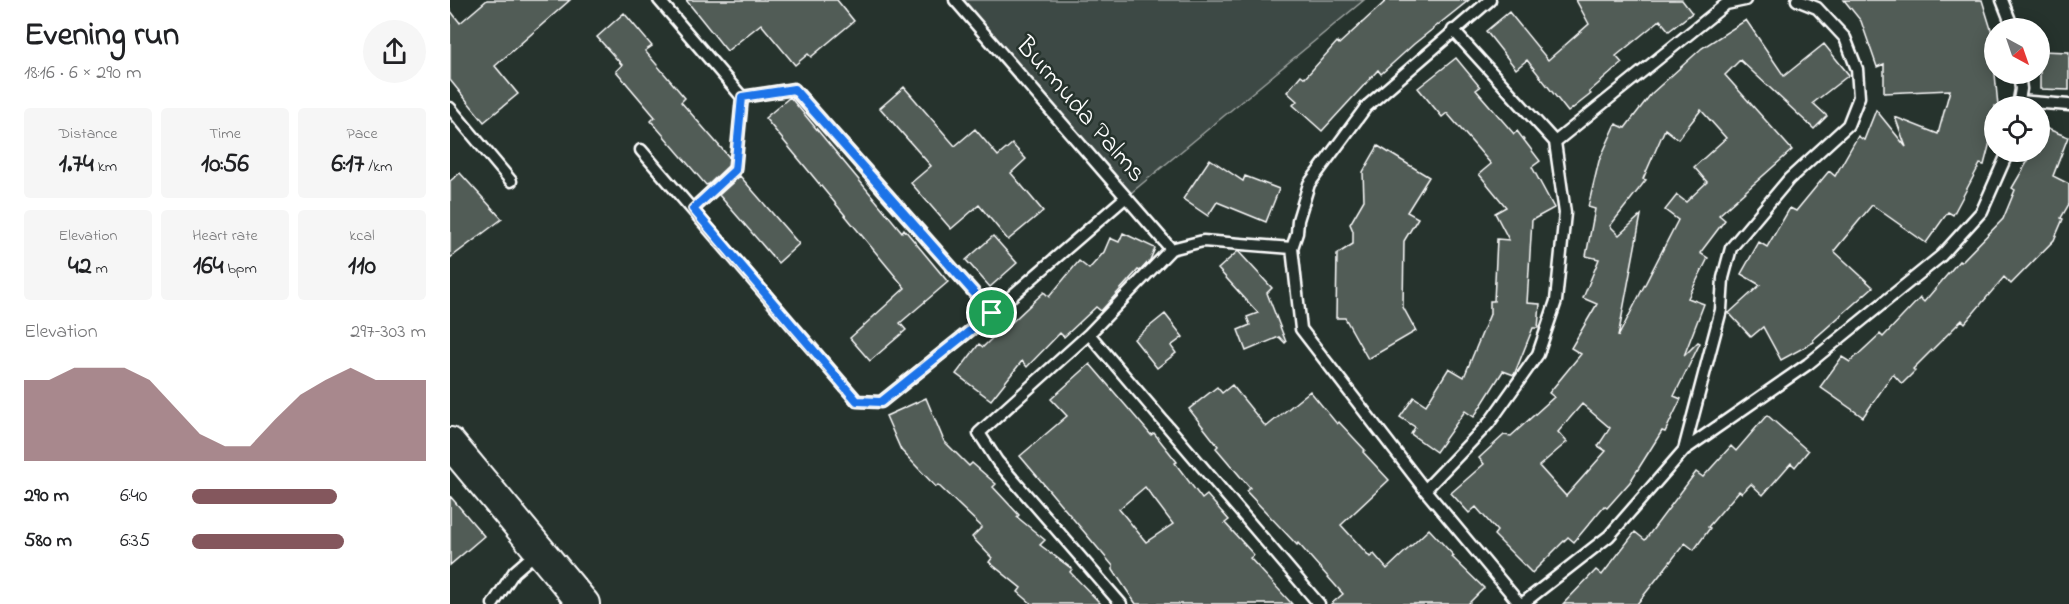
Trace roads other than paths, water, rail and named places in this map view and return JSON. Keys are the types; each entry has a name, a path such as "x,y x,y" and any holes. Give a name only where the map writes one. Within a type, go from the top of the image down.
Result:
{"main road":[{"path":"450,443 584,604"}],"lane":[{"path":"659,0 742,97 735,170 693,209"},
{"name":"Burmuda Palms","path":"955,0 1171,249"},
{"path":"1490,0 1366,107 1309,184 1292,248 1301,329 1425,490 1521,604 1609,536 1684,450 1808,364 1941,256 1982,211 2004,162"},
{"path":"1555,142 1726,4 1745,0"},
{"path":"1684,450 1722,310 1724,278 1731,248 1789,179 1848,125 1859,97 1857,69 1845,38 1817,8 1797,0"},
{"path":"2002,0 2009,18"},
{"path":"1425,490 1489,423 1538,354 1556,301 1565,213 1555,142 1453,30"},
{"path":"742,97 794,89 992,313"},
{"path":"2050,105 2069,105"},
{"path":"450,108 511,181"},
{"path":"641,150 857,401 881,402 992,313 1126,196"},
{"path":"1120,604 997,461 979,433 1089,334 1171,249 1203,241 1292,248"},
{"path":"1089,334 1319,604"},
{"path":"493,604 514,572 539,550"}]}
